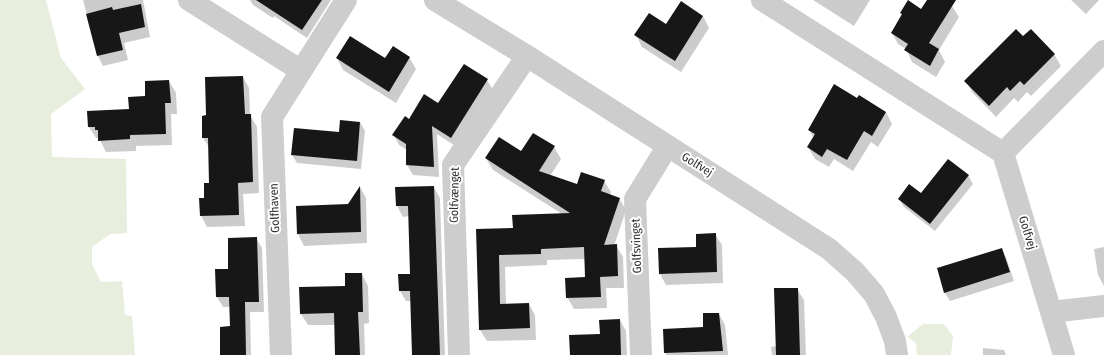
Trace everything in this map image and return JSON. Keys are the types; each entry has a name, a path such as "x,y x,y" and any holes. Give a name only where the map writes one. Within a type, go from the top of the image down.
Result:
{"street":[{"path":"189,0 300,70"},
{"name":"Golfhaven","path":"281,355 272,117 300,70 346,0"},
{"name":"Golfvej","path":"435,0 459,6 527,56 667,147 829,249 855,272 874,294 886,316 895,341 897,355"},
{"path":"762,0 1003,153 1104,51"},
{"name":"Golfvænget","path":"459,355 453,165 527,56"},
{"name":"Golfsvinget","path":"641,355 635,199 667,147"},
{"name":"Golfvej","path":"1003,153 1064,355"},
{"path":"1051,312 1104,306"}],"green space":[{"path":"0,0 46,0 61,58 85,89 51,114 52,157 126,159 127,233 110,234 92,247 92,264 101,282 122,281 125,315 132,316 135,355 0,355"},
{"path":"923,324 944,324 953,336 951,355 917,355 916,343 907,337"}],"building":[{"path":"256,0 322,0 302,30"},
{"path":"908,0 921,9 927,0 956,0 929,43 939,49 930,66 904,50 908,44 891,33"},
{"path":"681,1 703,16 675,61 634,35 649,13 666,24"},
{"path":"141,4 145,27 119,33 123,50 97,56 86,14 112,7 113,10"},
{"path":"1016,29 1023,36 1031,29 1055,54 1024,85 1020,81 1010,91 1007,87 989,106 964,81"},
{"path":"350,36 385,58 393,46 410,57 389,92 336,58"},
{"path":"464,64 488,79 451,138 432,126 434,167 406,165 406,144 392,135 405,116 409,119 424,94 438,103"},
{"path":"243,76 245,114 251,114 253,182 238,183 239,215 200,216 199,198 204,198 204,183 209,183 208,138 202,138 202,116 206,115 205,77"},
{"path":"169,80 171,103 165,103 166,134 130,135 130,139 98,141 98,130 95,130 95,127 88,127 87,111 129,109 128,97 145,96 145,81"},
{"path":"834,84 857,98 859,95 886,112 872,136 864,131 847,160 827,149 822,157 807,147 815,134 808,130"},
{"path":"340,120 360,122 357,161 291,155 294,128 339,132"},
{"path":"533,133 555,146 539,171 577,184 581,172 605,180 601,191 620,198 604,245 617,244 618,276 600,277 601,297 566,298 565,278 585,277 584,247 541,249 541,254 499,255 500,304 529,303 530,328 479,330 476,229 513,228 512,215 570,213 485,158 499,137 521,151"},
{"path":"948,159 969,175 930,224 898,199 909,184 921,193"},
{"path":"360,186 361,232 297,234 296,206 348,204"},
{"path":"434,186 440,355 412,355 410,291 399,291 398,274 410,274 408,206 396,206 395,187"},
{"path":"716,233 717,272 659,274 658,248 696,247 696,234"},
{"path":"257,237 259,302 245,302 246,355 220,355 220,327 230,326 229,297 216,297 215,269 228,269 228,238"},
{"path":"1002,248 1010,272 944,293 937,268"},
{"path":"345,273 362,273 363,312 358,312 360,355 335,355 334,313 300,314 299,287 345,286"},
{"path":"774,288 798,288 800,355 776,355"},
{"path":"703,313 719,313 723,351 664,353 663,329 703,327"},
{"path":"620,319 621,355 570,355 569,335 600,334 599,320"}]}
